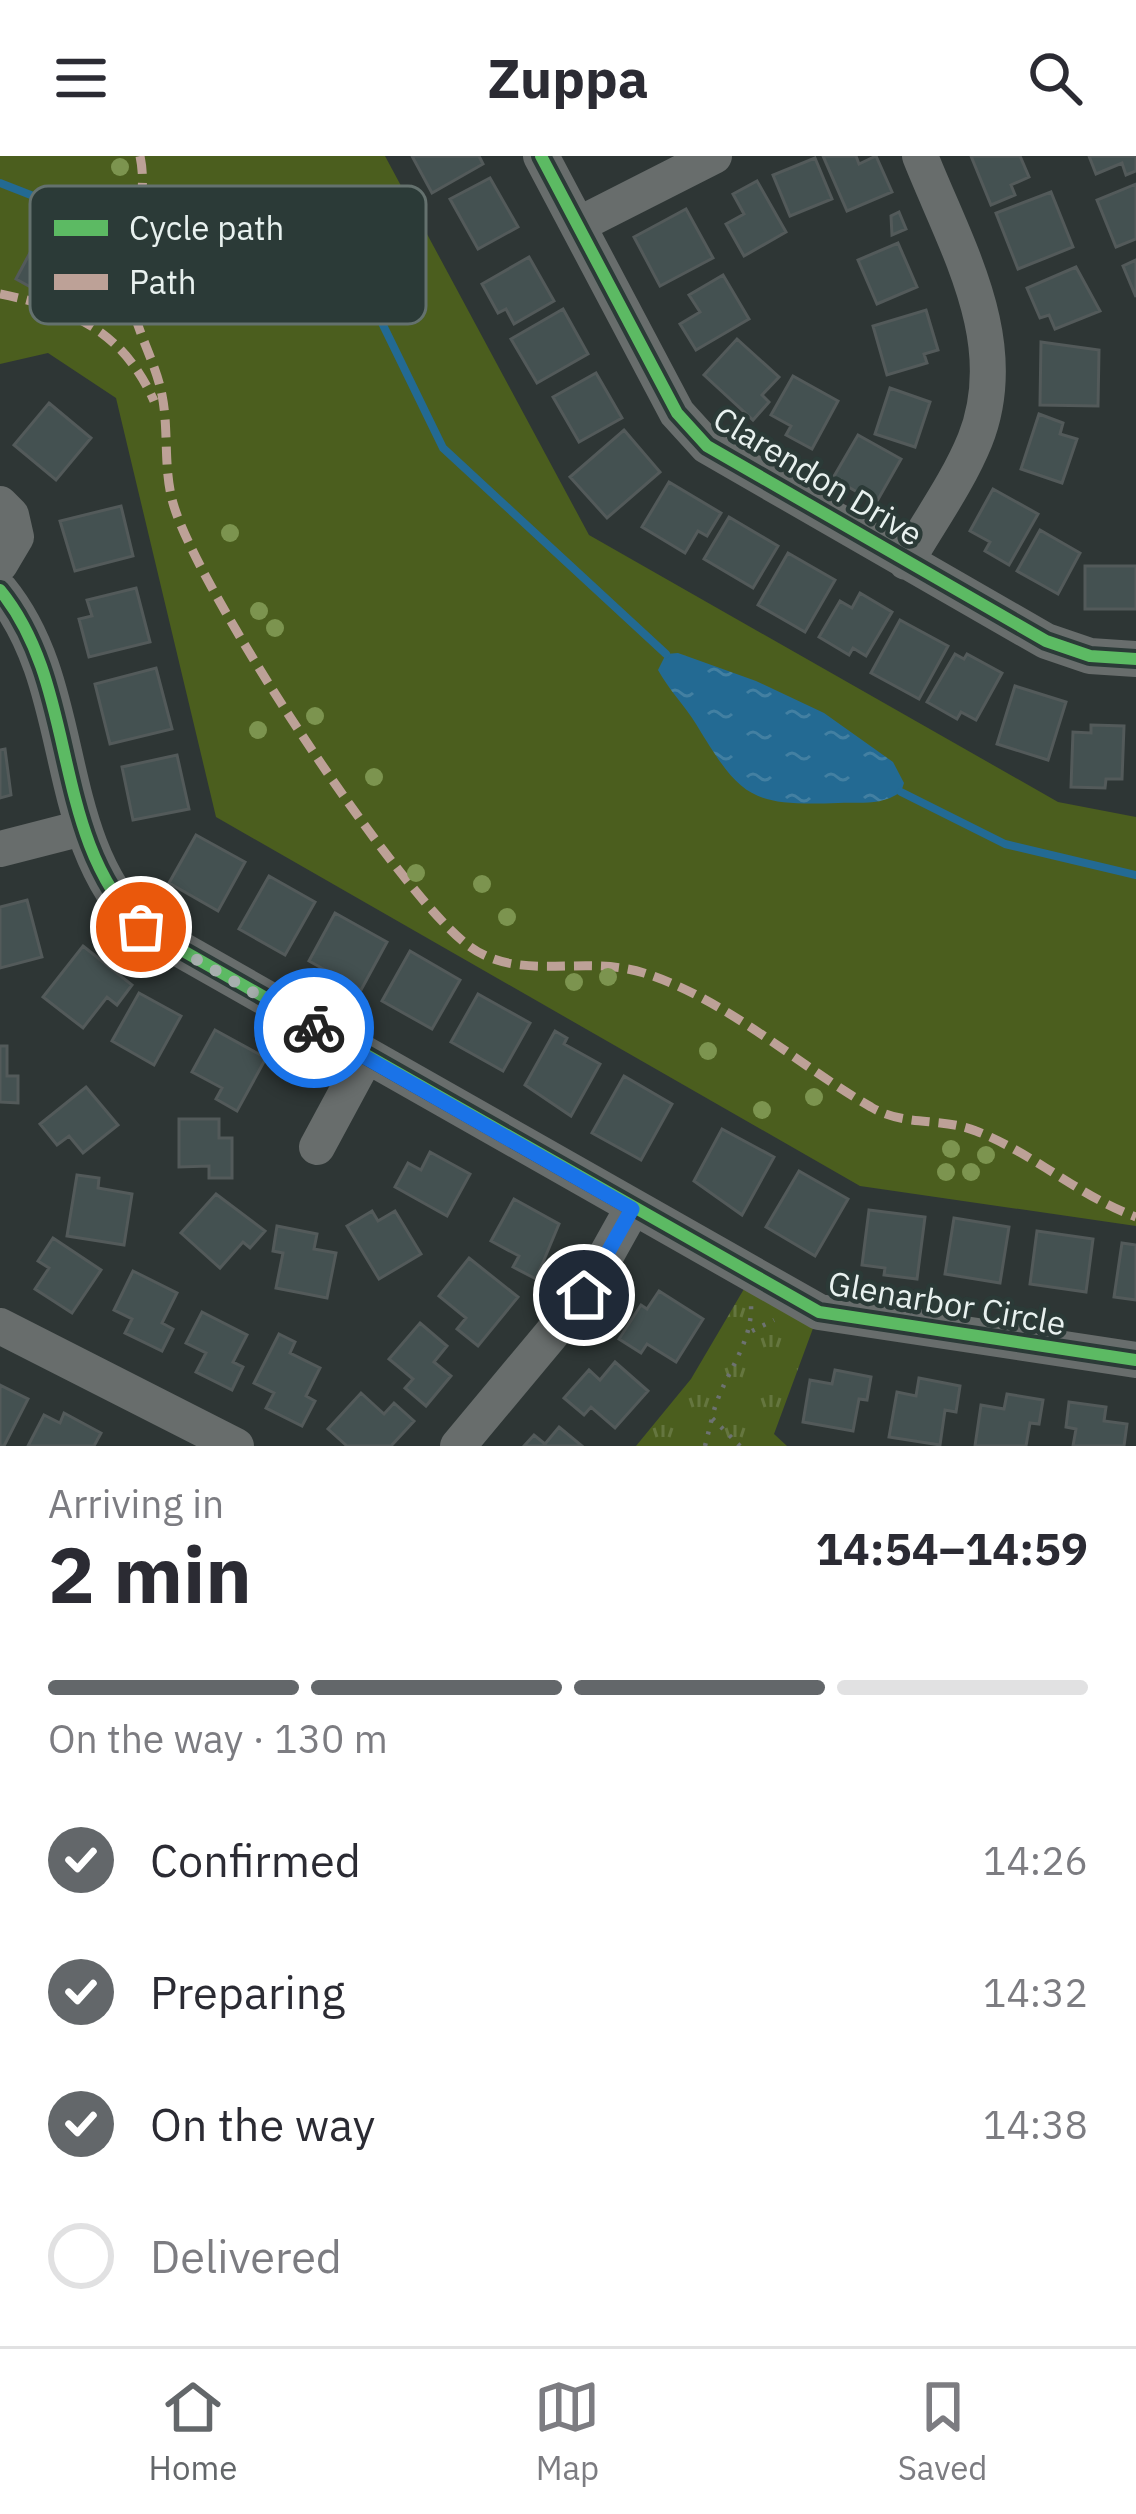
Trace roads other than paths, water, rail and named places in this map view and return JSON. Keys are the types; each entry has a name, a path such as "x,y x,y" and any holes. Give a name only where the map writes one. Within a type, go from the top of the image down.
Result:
{"street":[{"name":"Clarendon Drive","path":"541,156 677,413 715,452 1067,651 1136,659"},
{"path":"578,225 714,156"},
{"path":"906,562 973,444 986,398 990,352 980,310 920,156"},
{"path":"0,504 11,515 16,536 0,564"},
{"name":"Glenarbor Circle","path":"0,590 27,631 41,666 82,828 104,884 141,927 365,1058 823,1313 1136,1360"},
{"path":"0,849 82,828"},
{"path":"317,1147 365,1058"},
{"path":"458,1446 584,1295 632,1209"},
{"path":"0,1326 236,1446"}],"water":[{"path":"678,653 756,681 824,713 893,762 904,783 901,792 871,802 808,804 766,799 751,792 725,768 658,670 666,654"}],"waterway":[{"path":"0,183 30,195"},
{"path":"383,324 443,448 666,654"},
{"path":"901,792 1005,844 1136,875"}]}
